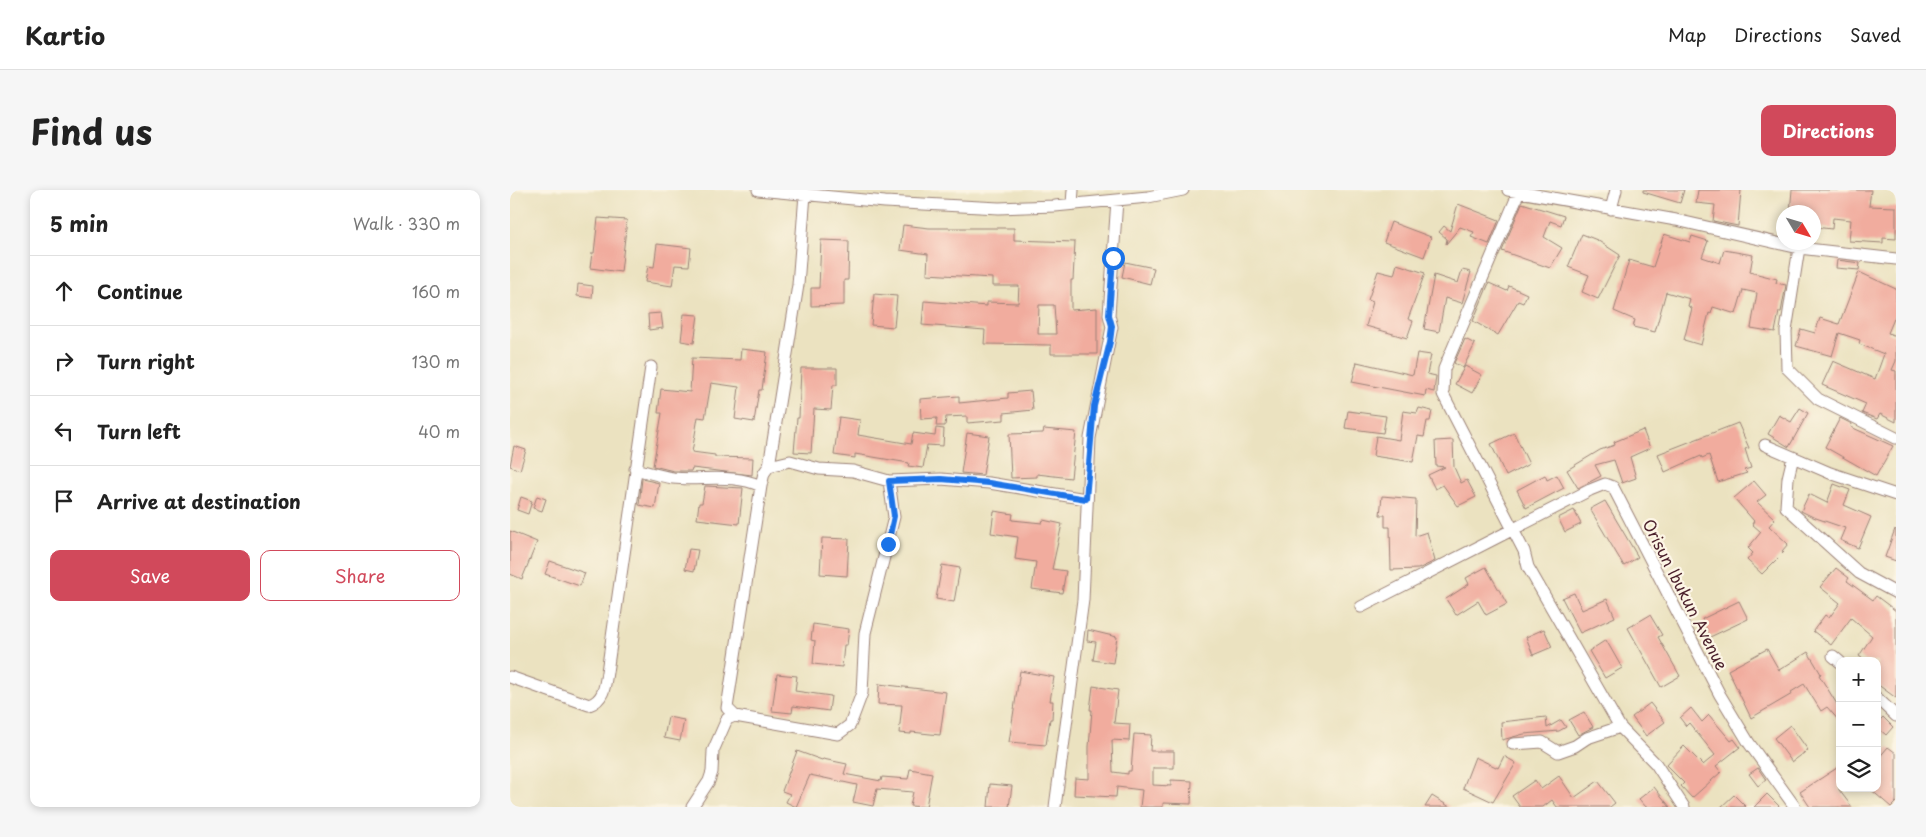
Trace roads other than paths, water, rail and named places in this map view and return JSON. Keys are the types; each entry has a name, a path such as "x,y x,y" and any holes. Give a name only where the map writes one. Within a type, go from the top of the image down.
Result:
{"street":[{"path":"758,190 964,208 1072,204 1148,197 1183,190"},
{"path":"1072,204 1073,190"},
{"path":"1611,209 1616,190"},
{"path":"1684,807 1656,764 1620,727 1528,568 1524,551 1443,394 1444,369 1513,191 1705,226 1776,242"},
{"path":"805,194 798,285 769,466 764,473 761,486 728,693 727,708 735,716 838,734 850,725 862,693 866,633 894,516 889,481"},
{"path":"1055,807 1083,600 1086,499 1094,406 1102,369 1106,360 1112,326 1109,315 1117,200"},
{"path":"1800,250 1786,331 1787,368 1818,399 1896,438"},
{"path":"1819,250 1896,258"},
{"path":"510,677 589,704 596,702 601,697 607,672 651,367"},
{"path":"1765,445 1830,473 1896,495"},
{"path":"1793,457 1788,478 1786,506 1859,573 1896,592"},
{"path":"769,466 790,462 819,469 853,471 889,481 950,480 1086,499"},
{"path":"635,469 673,478 727,478 753,482 761,486"},
{"name":"Orisun Ibukun Avenue","path":"1512,529 1590,490 1605,484 1613,486 1720,695 1749,742 1795,807"},
{"path":"1361,607 1512,529"},
{"path":"1881,702 1896,716"},
{"path":"692,807 709,781 712,772 713,751 724,726 728,720 735,716"},
{"path":"1514,744 1542,742 1558,752 1575,746 1587,738 1620,727"}]}
